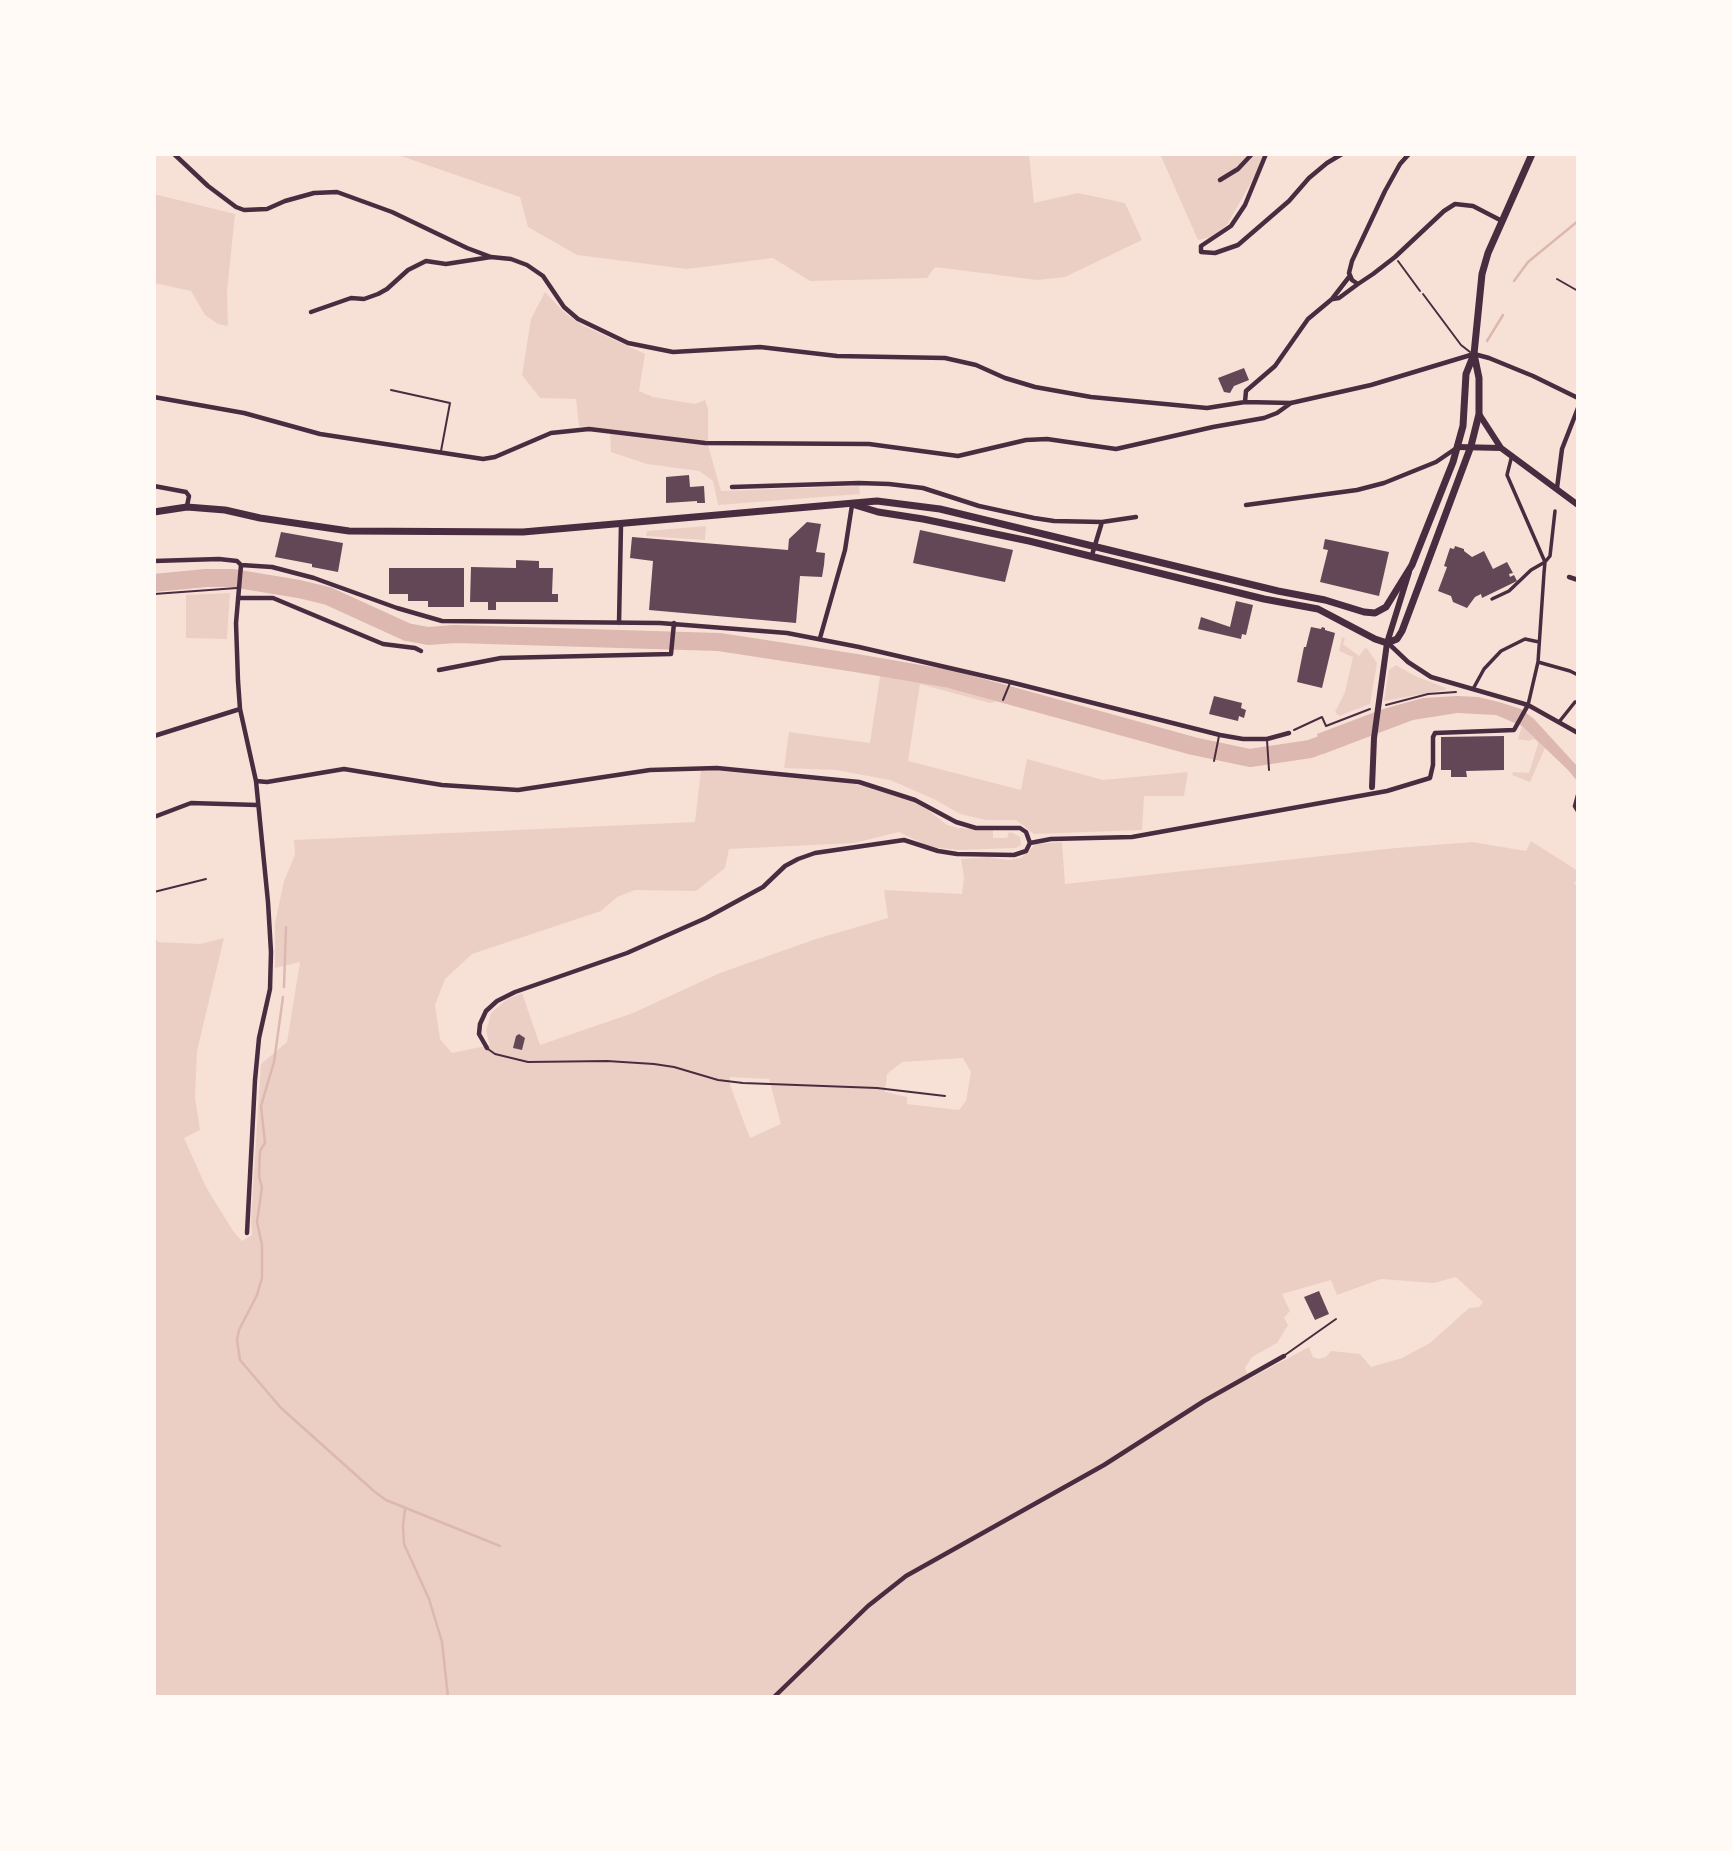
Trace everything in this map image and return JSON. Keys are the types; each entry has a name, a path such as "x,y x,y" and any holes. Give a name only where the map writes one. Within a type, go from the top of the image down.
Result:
{"main road":[{"path":"1372,787 1374,738 1387,643 1412,565 1458,447 1466,406 1466,374 1474,355 1482,274 1532,154"},
{"path":"1387,643 1396,639 1402,631 1471,446 1479,414 1479,378 1474,355"},
{"path":"1479,414 1501,448 1578,505"},
{"path":"1458,447 1501,448"},
{"path":"154,512 187,507 225,510 349,531 523,532 877,501 940,509 1264,599 1318,609 1387,643"},
{"path":"852,505 1093,551 1325,600 1364,612 1375,613 1386,607 1412,565"}],"street":[{"path":"174,154 236,207 256,211 314,193 337,192 392,212 491,257"},
{"path":"1220,180 1238,169 1252,154"},
{"path":"1266,154 1245,205 1231,226 1201,246 1201,252 1215,253 1238,245 1281,209 1309,178 1342,154"},
{"path":"1245,402 1247,391 1275,366 1308,319 1332,299 1350,276 1352,261 1385,191 1400,164 1409,154"},
{"path":"1332,299 1339,298 1395,257 1455,204 1473,206 1502,221"},
{"path":"312,312 351,298 364,299 378,294 408,270 426,261 446,264 491,257 511,259 527,265 543,276 564,307 578,319 628,343 673,352 760,347 837,356 945,358 976,365 1035,387 1091,397 1207,408 1245,402 1291,403 1371,385 1474,355 1489,358 1533,376 1578,398"},
{"path":"1350,276 1358,284"},
{"path":"154,397 244,413 320,434 483,459 495,457 551,433 589,429 705,443 869,444 958,456 1026,440 1047,439 1116,449 1264,418 1277,414 1291,403"},
{"path":"1557,488 1562,449 1577,410"},
{"path":"1246,505 1368,487 1436,462 1458,447"},
{"path":"1030,843 1051,839 1132,837 1387,791 1430,778 1433,737 1438,732 1515,728 1527,708 1538,662 1545,562 1507,475 1511,455"},
{"path":"732,487 859,483 889,485 923,488 979,506 1054,522 1102,522 1136,517"},
{"path":"154,486 186,492 189,496 187,507"},
{"path":"820,638 845,550 852,505"},
{"path":"1492,599 1509,591 1550,556 1555,511"},
{"path":"1093,551 1102,522"},
{"path":"619,623 621,525"},
{"path":"154,561 219,559 237,561 241,565 272,567 314,578 442,621 674,623 820,638 1220,735 1267,741 1289,733"},
{"path":"241,565 236,649 240,709 256,782 268,902 270,989 259,1038 255,1080 247,1233"},
{"path":"1569,578 1578,580"},
{"path":"238,598 273,598 383,644 421,651"},
{"path":"439,670 501,658 671,654 674,623"},
{"path":"1472,689 1484,669 1501,651 1525,639 1539,642"},
{"path":"1387,643 1408,662 1431,677 1527,708 1578,733"},
{"path":"1538,662 1578,675"},
{"path":"1559,722 1575,702 1578,702"},
{"path":"154,736 240,709"},
{"path":"256,782 344,769 442,785 518,790 650,770 717,768 859,782 915,800 956,822 976,828 1020,828 1026,832 1030,843 1026,851 1014,855 938,851 904,840 815,853 798,859 743,899 698,921 627,953 515,992 497,1001 486,1011 480,1024 479,1034 487,1048"},
{"path":"1578,795 1575,806 1578,811"},
{"path":"154,817 191,803 257,805"},
{"path":"774,1697 868,1606 906,1576 1104,1465 1204,1401 1284,1356"}],"lane":[{"path":"1423,294 1461,345 1474,355"},
{"path":"391,390 450,403 441,452"},
{"path":"154,594 239,588"},
{"path":"1003,700 1009,684"},
{"path":"1214,761 1220,735"},
{"path":"1267,741 1269,770"},
{"path":"154,892 206,879"},
{"path":"487,1048 495,1054 528,1062 607,1061 654,1064 718,1080 743,1083 877,1088 945,1096"},
{"path":"1284,1356 1336,1319"}],"path":[{"path":"1395,257 1423,294"},
{"path":"1557,279 1578,291"}],"shaded area":[{"path":"395,154 1039,154 1029,155 1034,203 1078,193 1125,203 1142,240 1065,277 1037,280 935,267 927,278 810,281 773,258 687,269 577,255 528,227 520,197"},
{"path":"1160,154 1267,154 1227,225 1211,237 1198,240"},
{"path":"154,194 235,214 227,292 228,326 218,324 205,315 191,291 154,283"},
{"path":"545,292 564,312 582,325 645,354 639,391 653,397 695,404 705,400 708,409 708,445 721,491 859,486 860,494 718,505 713,481 699,471 647,464 611,452 610,431 579,426 576,399 540,398 522,375 531,319"},
{"path":"706,526 705,540 646,536 647,531"},
{"path":"230,593 227,639 186,638 186,595"},
{"path":"1342,637 1345,639 1343,644 1359,656 1366,647 1377,663 1370,704 1339,716 1335,712 1345,692 1353,657 1339,651"},
{"path":"1396,665 1446,688 1384,701 1389,670"},
{"path":"881,670 950,683 1000,697 998,701 990,703 920,684 908,761 1021,790 1027,759 1103,780 1188,772 1184,796 1144,796 1142,830 1034,834 1016,820 986,820 960,814 936,800 890,780 836,770 784,768 789,732 870,743"},
{"path":"1478,697 1521,709 1534,719 1578,767 1578,782 1522,726 1496,715 1457,713 1413,720 1323,754 1317,734 1383,709 1423,698"},
{"path":"1522,726 1545,748 1530,782 1512,775 1513,772 1529,773 1538,744 1533,739 1518,739"},
{"path":"701,769 835,780 877,789 904,796 922,805 947,825 993,830 993,838 1007,838 1009,832 1013,833 1020,837 1021,845 1016,848 959,850 930,847 899,832 854,843 729,849 725,868 696,891 635,890 617,897 601,911 472,954 445,979 435,1005 440,1039 452,1053 490,1045 486,1031 491,1013 506,1000 522,993 540,1045 633,1013 720,973 816,939 888,918 884,890 962,894 964,877 961,859 1021,858 1036,844 1062,842 1065,884 1472,842 1526,851 1531,841 1578,871 1574,884 1578,886 1578,1697 154,1697 154,936 158,942 200,944 224,938 197,1051 195,1097 200,1130 184,1138 206,1187 242,1241 252,1235 261,1064 287,1042 300,962 275,968 275,923 284,881 295,855 294,840 695,822","holes":["963,1058 971,1072 966,1101 959,1110 907,1104 907,1097 885,1092 887,1074 902,1062","730,1077 769,1079 781,1124 750,1138 730,1085","1456,1277 1483,1302 1479,1307 1469,1308 1430,1343 1402,1358 1371,1367 1360,1354 1331,1351 1326,1357 1318,1359 1313,1357 1309,1347 1249,1379 1245,1368 1252,1357 1277,1343 1288,1325 1284,1318 1290,1311 1282,1294 1331,1280 1337,1295 1381,1279 1434,1283"]}],"building":[{"path":"1244,368 1249,380 1234,386 1230,393 1224,392 1218,378"},
{"path":"689,475 690,487 704,486 705,503 666,503 666,477"},
{"path":"807,522 821,524 816,552 825,553 824,565 822,577 800,576 796,623 649,610 653,561 630,558 632,537 788,550 789,539"},
{"path":"920,530 1013,550 1005,582 913,563"},
{"path":"281,532 343,543 338,572 275,557"},
{"path":"1325,539 1389,552 1379,596 1320,582 1328,550 1323,549"},
{"path":"1455,546 1464,549 1472,557 1484,551 1493,569 1507,562 1513,573 1509,574 1510,577 1514,575 1517,581 1482,598 1481,594 1475,597 1467,608 1453,602 1451,596 1438,591 1447,567 1444,566 1450,548 1454,549"},
{"path":"516,560 539,561 539,568 553,568 552,594 558,594 558,602 496,602 496,610 488,610 488,602 470,602 471,567 516,568"},
{"path":"389,568 464,568 464,607 428,607 428,601 408,601 408,594 389,594"},
{"path":"1236,601 1253,605 1246,635 1242,634 1241,639 1198,629 1201,617 1230,627"},
{"path":"1311,627 1322,627 1335,633 1322,688 1297,682"},
{"path":"1214,696 1242,703 1241,708 1246,710 1244,718 1239,716 1238,721 1209,714"},
{"path":"1504,736 1504,770 1466,771 1467,777 1451,777 1451,770 1441,770 1441,737"},
{"path":"519,1034 525,1038 522,1050 513,1048"},
{"path":"1319,1291 1329,1314 1315,1320 1304,1297"}],"waterway":[{"path":"1514,281 1528,262 1578,221"},
{"path":"1487,341 1503,315"},
{"path":"154,583 232,578 299,589 328,596 407,632 428,636 455,634 719,642 856,663 950,679 1193,746 1250,758 1310,749 1342,737"},
{"path":"284,987 286,927"},
{"path":"283,997 274,1062 261,1106 265,1143 260,1151 259,1176 262,1187 257,1222 262,1245 262,1278 257,1295 239,1330 237,1340 240,1360 281,1408 386,1500 500,1546"},
{"path":"405,1509 404,1544 429,1599 442,1642 448,1697"}]}
